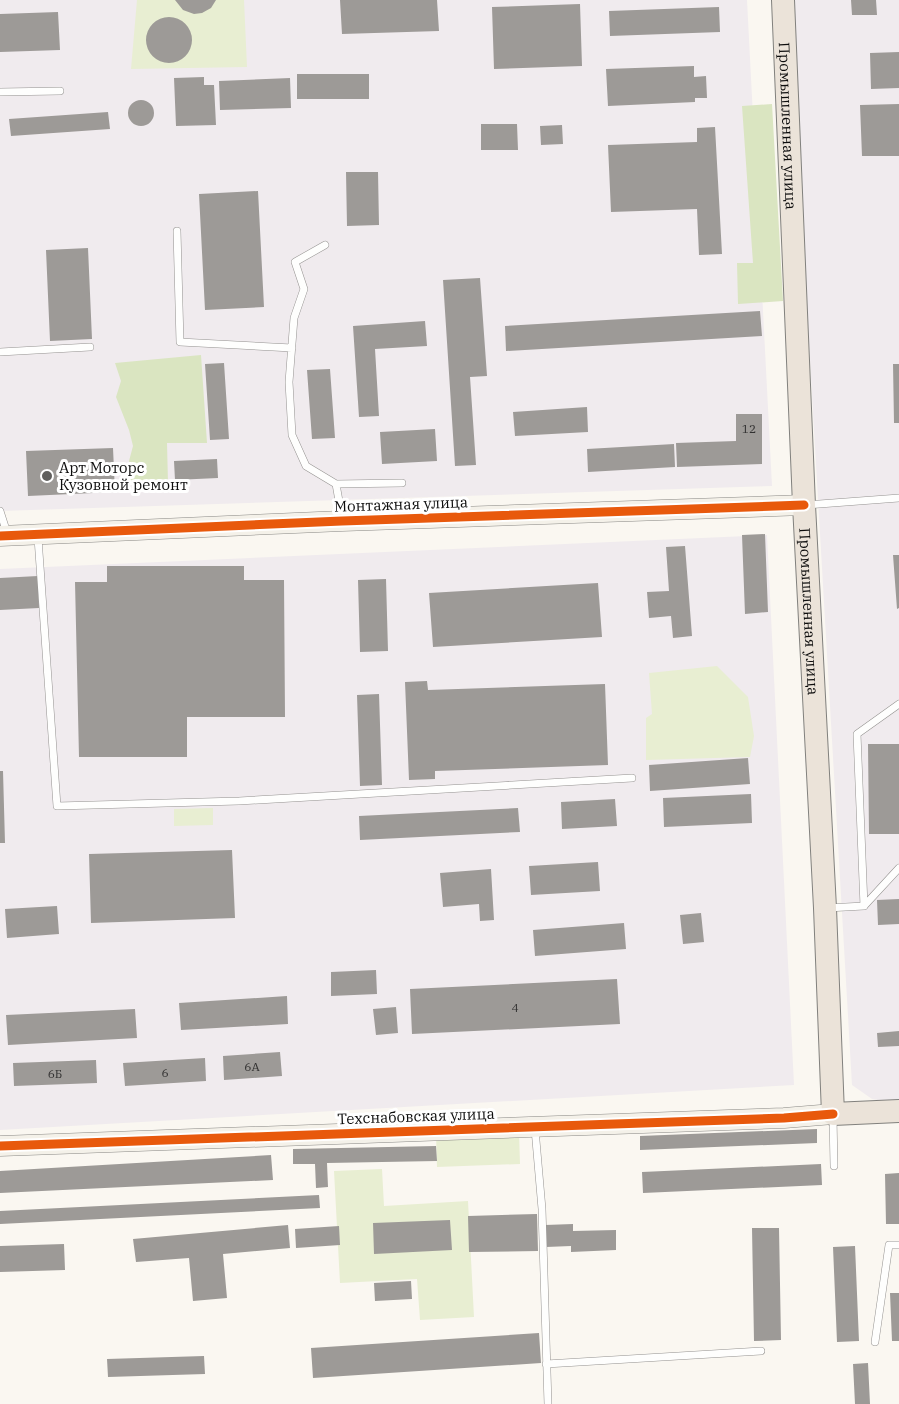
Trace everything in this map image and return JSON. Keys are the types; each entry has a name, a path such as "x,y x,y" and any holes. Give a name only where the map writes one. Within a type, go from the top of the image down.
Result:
{"main road":[{"name":"Промышленная улица","path":"783,0 833,1114"},
{"name":"Техснабовская улица","path":"833,1114 899,1112"}],"street":[{"name":"Монтажная улица","path":"4,536 342,520 804,505"},
{"name":"Техснабовская улица","path":"0,1146 784,1118 833,1114"}],"lane":[{"path":"0,92 60,91"},
{"path":"177,231 180,342 292,348"},
{"path":"325,245 295,262 304,289 294,318 289,382 292,435 306,466 336,484 402,483"},
{"path":"0,352 90,347"},
{"path":"336,484 342,520"},
{"path":"804,505 899,498"},
{"path":"0,511 4,536"},
{"path":"38,535 57,806 239,801 632,778"},
{"path":"864,906 857,734 899,704"},
{"path":"825,908 864,906 899,868"},
{"path":"833,1114 834,1166"},
{"path":"535,1126 543,1209 548,1404"},
{"path":"875,1342 889,1245 899,1245"},
{"path":"546,1364 761,1351"}],"shaded area":[{"path":"0,0 747,0 772,486 0,511"},
{"path":"791,0 899,0 899,1104 872,1099 852,1085"},
{"path":"767,535 794,1085 0,1130 0,569"}],"green space":[{"path":"137,0 244,0 247,67 131,69"},
{"path":"772,104 783,301 738,304 737,263 753,263 742,106"},
{"path":"201,355 207,443 167,443 168,483 131,484 129,461 133,446 116,397 121,381 115,363"},
{"path":"717,666 748,697 754,736 750,757 646,760 646,718 652,714 649,673"},
{"path":"213,808 213,825 174,826 174,809"},
{"path":"519,1132 520,1164 437,1167 436,1134"},
{"path":"382,1169 384,1206 468,1201 474,1317 420,1320 417,1279 340,1283 334,1171"}],"building":[{"path":"175,0 216,0 211,8 194,14 183,10"},
{"path":"340,0 437,0 439,31 342,34"},
{"path":"851,0 876,0 877,15 852,15"},
{"path":"580,4 582,66 494,69 492,7"},
{"path":"719,7 720,32 610,36 609,11"},
{"path":"58,12 60,50 0,52 0,14"},
{"path":"169,17 185,24 192,40 185,56 169,63 153,56 146,40 153,24"},
{"path":"899,52 899,88 871,89 870,53"},
{"path":"694,66 694,77 706,76 707,98 695,98 695,102 608,106 606,69"},
{"path":"297,74 369,74 369,99 297,99"},
{"path":"204,77 204,85 214,85 216,125 176,126 174,78"},
{"path":"290,78 291,108 220,110 219,81"},
{"path":"141,100 151,103 154,113 151,123 141,126 131,123 128,113 131,103"},
{"path":"899,104 899,156 862,156 860,105"},
{"path":"108,112 110,129 11,136 9,119"},
{"path":"481,124 517,124 518,150 481,150"},
{"path":"562,125 563,144 541,145 540,126"},
{"path":"715,127 722,254 699,255 697,209 611,212 608,145 697,142 697,128"},
{"path":"346,172 378,172 379,225 347,226"},
{"path":"258,191 264,307 205,310 199,194"},
{"path":"88,248 92,339 50,341 46,250"},
{"path":"480,278 487,376 470,377 476,465 455,466 443,280"},
{"path":"760,311 762,336 506,351 505,326"},
{"path":"425,321 427,346 375,349 379,416 359,417 353,326"},
{"path":"224,363 229,439 210,440 205,364"},
{"path":"893,364 899,364 899,423 894,423"},
{"path":"330,369 335,438 312,439 307,370"},
{"path":"587,407 588,432 515,436 513,412"},
{"path":"736,414 762,414 762,464 677,467 676,443 736,441"},
{"path":"435,429 437,461 382,464 380,432"},
{"path":"674,444 675,467 588,472 587,449"},
{"path":"113,448 115,492 28,496 26,451"},
{"path":"217,459 218,478 175,480 174,461"},
{"path":"765,534 768,612 745,614 742,535"},
{"path":"685,546 692,636 673,638 671,616 649,618 647,592 669,591 666,547"},
{"path":"893,555 899,555 899,608 897,609"},
{"path":"107,566 244,566 244,580 284,580 285,717 187,717 187,757 79,757 75,582 107,582"},
{"path":"38,576 39,608 0,610 0,578"},
{"path":"386,579 388,651 360,652 358,580"},
{"path":"598,583 602,637 433,647 429,593"},
{"path":"427,681 428,690 605,684 608,765 435,771 435,779 409,780 405,682"},
{"path":"379,694 382,785 360,786 357,695"},
{"path":"868,744 899,744 899,834 869,834"},
{"path":"748,758 750,784 650,791 649,765"},
{"path":"0,771 3,771 5,843 0,843"},
{"path":"751,794 752,823 664,827 663,798"},
{"path":"615,799 617,826 562,829 561,802"},
{"path":"518,808 520,832 360,840 359,816"},
{"path":"232,850 235,918 91,923 89,854"},
{"path":"598,862 600,891 531,895 529,866"},
{"path":"491,869 494,920 480,921 479,904 443,907 440,873"},
{"path":"899,899 899,924 878,925 877,900"},
{"path":"57,906 59,934 7,938 5,909"},
{"path":"701,913 704,942 683,944 680,915"},
{"path":"624,923 626,949 535,956 533,930"},
{"path":"376,970 377,994 331,996 331,972"},
{"path":"617,979 620,1024 412,1034 410,989"},
{"path":"287,996 288,1024 181,1030 179,1003"},
{"path":"396,1007 398,1033 376,1035 373,1009"},
{"path":"135,1009 137,1038 8,1045 6,1015"},
{"path":"899,1031 899,1046 878,1047 877,1033"},
{"path":"280,1052 282,1076 224,1080 223,1056"},
{"path":"205,1058 206,1081 125,1086 123,1063"},
{"path":"96,1060 97,1083 14,1086 13,1063"},
{"path":"817,1129 817,1143 640,1150 640,1136"},
{"path":"436,1146 437,1161 327,1163 328,1187 316,1188 315,1164 293,1164 293,1149"},
{"path":"271,1155 273,1180 0,1193 0,1171"},
{"path":"821,1164 822,1185 643,1193 642,1172"},
{"path":"899,1173 899,1224 886,1224 885,1174"},
{"path":"319,1195 320,1208 0,1224 0,1211"},
{"path":"537,1214 538,1251 469,1252 468,1216"},
{"path":"450,1220 452,1250 374,1254 373,1223"},
{"path":"573,1224 573,1231 616,1230 616,1250 571,1252 571,1246 546,1247 545,1225"},
{"path":"288,1225 290,1248 223,1254 227,1298 193,1301 189,1258 136,1262 133,1239"},
{"path":"339,1226 340,1245 296,1248 295,1229"},
{"path":"752,1228 779,1228 781,1340 754,1341"},
{"path":"64,1244 65,1270 0,1272 0,1246"},
{"path":"855,1246 859,1341 837,1342 833,1247"},
{"path":"411,1281 412,1299 375,1301 374,1283"},
{"path":"890,1293 899,1293 899,1341 892,1341"},
{"path":"539,1333 541,1363 313,1378 311,1348"},
{"path":"204,1356 205,1374 108,1377 107,1359"},
{"path":"868,1363 870,1404 855,1404 853,1364"}],"cycle path":[{"path":"0,536 342,521 804,505"},
{"path":"0,1146 784,1118 833,1114"}],"place":[{"name":"Арт Моторс Кузовной ремонт","path":"47,476"}]}
